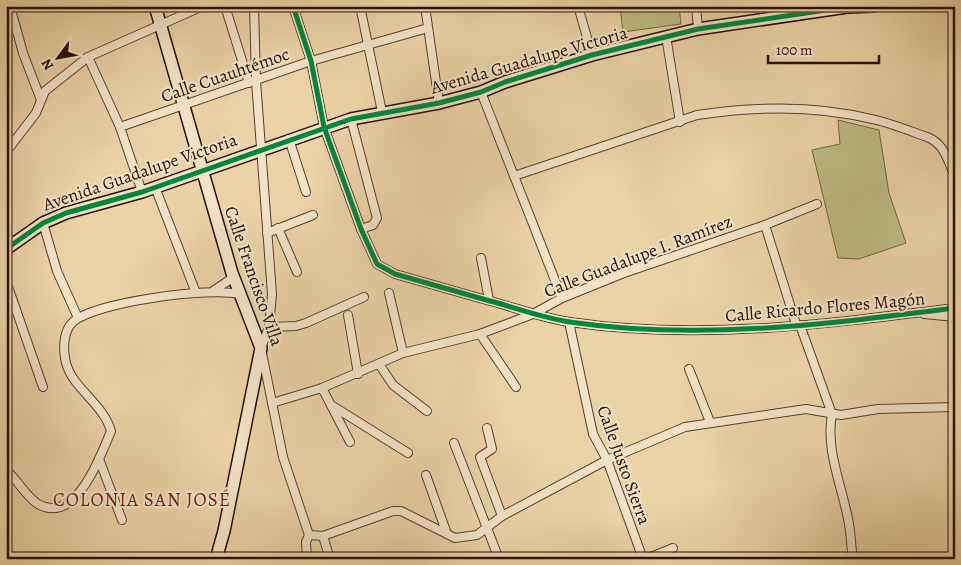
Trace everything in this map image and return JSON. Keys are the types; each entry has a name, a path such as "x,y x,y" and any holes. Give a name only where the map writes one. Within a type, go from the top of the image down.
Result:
{"street":[{"path":"10,6 23,53 41,100"},
{"name":"Calle Francisco Villa","path":"155,6 232,273 261,348 283,457 309,535 306,542 307,559"},
{"path":"6,152 36,113 49,87 88,57 203,6"},
{"path":"225,6 252,82"},
{"path":"216,559 224,531 261,348 269,327 272,294 261,149 252,82 254,6"},
{"path":"293,6 311,61 324,126 361,229 373,225 377,218 351,119"},
{"path":"360,6 382,112"},
{"path":"425,6 439,103"},
{"path":"578,6 592,55"},
{"path":"696,6 698,29"},
{"name":"Avenida Guadalupe Victoria","path":"6,250 43,223 66,213 155,188 202,169 324,126 382,112 439,103 481,92 505,82 592,55 698,29 847,7 874,6"},
{"name":"Calle Cuauhtémoc","path":"120,127 311,61 428,28"},
{"path":"666,36 680,122"},
{"path":"88,57 120,127 142,192"},
{"path":"481,92 562,298"},
{"path":"514,176 697,115 722,111 786,108 806,109 876,120 936,140 942,147 955,176"},
{"path":"289,139 306,192"},
{"path":"155,188 196,293"},
{"name":"Calle Guadalupe I. Ramírez","path":"272,403 322,388 403,353 480,334 533,314 562,298 624,273 765,225 817,204"},
{"path":"267,233 313,215"},
{"path":"43,223 57,271 78,318"},
{"path":"765,225 798,324"},
{"path":"278,228 296,272"},
{"name":"Calle Ricardo Flores Magón","path":"361,229 377,264 395,274 533,314 569,322 677,332 922,314 955,308"},
{"path":"481,258 489,300"},
{"path":"212,292 231,279 232,273"},
{"path":"6,281 43,387"},
{"path":"6,470 38,504 55,508 64,506 75,498 99,459 110,430 108,423 92,399 73,377 65,360 64,342 66,334 69,327 78,318 97,310 122,304 196,293 240,294"},
{"path":"389,293 403,353"},
{"path":"269,327 306,323 364,297"},
{"name":"Calle Ricardo Flores Magón","path":"922,314 955,317"},
{"path":"348,315 358,374"},
{"name":"Calle Justo Sierra","path":"569,322 580,365 588,416 596,441 607,460 644,559"},
{"name":"Calle Ricardo Flores Magón","path":"798,324 832,414 830,423 834,458 850,525 853,559"},
{"path":"480,334 516,387"},
{"path":"379,364 393,385 427,411"},
{"path":"689,368 710,422"},
{"path":"322,388 350,442"},
{"path":"331,406 408,453"},
{"path":"309,535 323,536 394,511 401,512 455,538 476,536 502,516 607,460 685,427 806,410 832,414 857,414 878,409 955,407"},
{"path":"487,428 492,449 480,457 502,516"},
{"path":"454,443 500,559"},
{"path":"99,459 122,520"},
{"path":"426,475 447,534"},
{"path":"323,536 330,559"},
{"path":"644,559 673,548"}],"shaded area":[{"path":"620,6 679,6 681,24 623,32"},
{"path":"838,120 879,130 889,193 906,243 859,259 838,258 812,150 840,144"}],"cycle path":[{"path":"293,6 311,61 324,127 361,229 377,264 395,274 549,318 618,328 666,330 763,328 859,320 955,308"},
{"path":"6,249 43,223 66,213 142,192 351,119 439,103 481,92 505,82 592,55 698,29 847,7 874,6"}],"district":[{"name":"COLONIA SAN JOSÉ","path":"142,500"}]}
